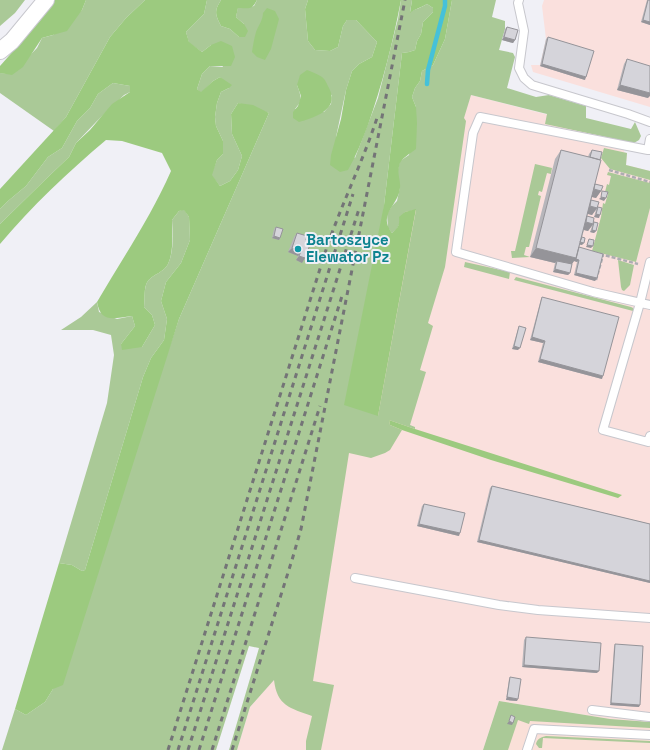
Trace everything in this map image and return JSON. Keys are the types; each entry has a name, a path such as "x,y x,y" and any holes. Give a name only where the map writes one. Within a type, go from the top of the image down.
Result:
{"street":[{"path":"0,51 12,41 46,0"}],"lane":[{"path":"519,0 518,3 524,31 519,68 524,78 532,85 650,122"},
{"path":"650,139 649,150 480,117 473,133 456,252 593,292 650,306"},
{"path":"649,263 640,303 603,430 648,442 650,436"},
{"path":"355,578 499,605 538,610 650,618"},
{"path":"592,710 650,714"},
{"path":"527,750 534,729 650,735"}],"path":[{"path":"609,170 650,182"},
{"path":"596,253 635,264 649,263"},
{"path":"593,292 603,255"}],"shaded area":[{"path":"544,0 650,0 650,107 533,72 531,65 540,65 546,39 542,6"},
{"path":"471,95 627,135 624,152 627,153 626,165 650,171 650,722 610,719 499,701 483,750 237,750 250,707 276,677 434,108"},
{"path":"499,701 610,719 650,722 650,750 483,750"}],"green space":[{"path":"0,0 25,0 15,13 0,26"},
{"path":"55,0 86,0 82,10 67,31 42,38 23,67 12,75 0,73 0,66 39,22"},
{"path":"86,0 145,0 126,18 110,37 66,117 54,131 0,93 0,73 12,74 37,48 42,38 53,35 82,10"},
{"path":"145,0 207,0 204,14 186,32 189,42 202,52 211,45 221,41 232,46 235,57 231,66 210,66 202,74 197,89 201,92 220,77 232,85 221,92 217,103 215,117 216,126 223,141 223,154 217,160 212,175 220,186 230,181 238,170 242,156 232,134 231,114 238,103 253,105 269,113 179,319 63,685 53,689 45,702 26,715 15,709 59,563 72,565 82,571 85,570 143,377 151,358 164,340 167,319 161,301 166,282 181,263 190,240 189,217 184,210 179,211 172,220 172,248 168,264 163,270 150,278 146,285 144,307 152,315 155,325 142,347 122,350 121,344 135,326 132,316 114,318 105,317 99,309 97,302 145,221 171,171 162,153 122,141 106,140 51,190 0,244 0,224 69,157 76,143 90,130 112,104 130,92 130,86 113,83 98,94 90,108 77,121 62,148 48,157 26,186 0,209 0,189 66,117 110,37 126,18"},
{"path":"207,0 221,0 216,10 219,22 221,26 230,29 239,37 244,24 236,17 238,7 244,8 254,6 257,0 308,0 305,9 308,41 315,50 330,51 338,47 343,26 347,20 356,20 377,42 372,57 359,64 352,71 346,90 336,137 355,158 378,98 398,19 401,0 412,0 410,12 427,4 433,8 433,12 423,22 421,34 417,41 415,50 402,53 384,205 378,416 416,210 405,212 397,229 392,233 388,228 387,214 397,201 400,187 397,173 400,161 409,155 416,107 412,97 415,88 420,81 422,71 433,65 445,39 452,0 496,0 492,17 505,21 505,29 499,50 513,53 515,57 507,88 536,97 549,95 586,106 586,118 631,129 635,122 641,136 639,140 634,143 545,124 547,114 471,95 464,118 466,121 445,267 428,323 433,326 420,370 426,372 410,425 415,427 415,429 389,420 390,425 402,430 390,450 371,458 349,453 313,681 334,685 321,750 306,750 306,741 312,716 297,711 286,705 278,695 274,680 250,707 237,750 229,750 259,648 249,646 216,750 2,750 15,709 26,715 45,702 53,689 179,319 269,113 238,103 231,114 232,134 242,156 238,170 230,181 220,186 211,175 217,160 223,154 223,141 216,126 215,117 217,103 221,92 229,88 220,77 213,81 201,93 197,89 202,74 210,66 223,67 211,45 202,52 189,43 186,32 204,14","holes":["297,85 332,95 331,104 324,112 295,109 300,100 300,92"]},
{"path":"221,0 257,0 251,7 238,8 236,17 244,24 248,31 245,37 239,37 230,29 221,26 217,18 216,10"},
{"path":"308,0 401,0 387,63 368,125 348,170 340,172 330,165 346,90 352,71 359,64 372,57 377,42 356,20 347,20 343,26 338,47 330,51 315,50 308,41 305,9"},
{"path":"412,0 452,0 445,39 433,65 422,71 420,81 415,88 412,97 416,107 416,149 405,157 400,163 398,171 400,185 399,194 390,210 387,220 388,226 392,233 398,226 399,217 405,212 416,209 378,416 344,405 384,205 402,53 415,50 417,41 421,34 423,22 433,12 433,8 427,4 410,13"},
{"path":"267,8 275,11 279,19 271,49 265,60 257,57 252,52 256,32 263,13"},
{"path":"307,70 324,79 332,95 329,107 319,115 299,122 293,118 293,112 298,106 301,96 297,85 300,75"},
{"path":"113,83 130,86 130,92 124,95 97,121 76,143 69,157 0,224 0,209 26,186 48,157 62,148 77,121 90,108 98,94"},
{"path":"604,148 627,153 626,165 650,171 650,180 610,169 601,158"},
{"path":"535,164 552,168 551,174 547,173 542,192 539,191 538,195 541,196 529,247 526,247 524,255 530,257 512,258 511,251 515,251"},
{"path":"608,172 650,183 650,208 636,262 592,251 603,203 605,204 608,194 605,192 607,184 609,185 611,176 607,175"},
{"path":"184,209 189,217 190,240 181,263 166,282 161,301 167,319 164,340 151,358 143,377 85,570 82,571 72,565 59,563 107,403 114,355 111,335 93,330 61,330 81,317 97,302 99,312 117,319 132,316 135,326 121,344 142,347 155,325 152,315 144,307 146,285 150,278 163,270 168,264 173,237 172,220 179,211"},
{"path":"618,260 634,265 630,285 624,291 621,287"},
{"path":"465,262 510,272 509,279 464,267"},
{"path":"516,277 631,307 633,308 633,311 514,280"},
{"path":"389,420 622,495 618,498 491,460 402,430 390,425"},
{"path":"499,701 610,719 650,722 650,728 530,721 529,724 518,720 508,750 483,750"},
{"path":"546,736 650,741 650,743 543,738 542,748 539,748 536,744 537,741"}],"building":[{"path":"648,0 650,0 650,22 643,20"},
{"path":"507,27 518,30 515,40 504,37"},
{"path":"548,37 594,51 586,77 542,64"},
{"path":"627,59 650,66 650,93 620,85"},
{"path":"561,150 601,160 576,258 536,248"},
{"path":"592,150 602,152 600,160 590,157"},
{"path":"595,184 603,186 601,191 594,189"},
{"path":"602,191 608,192 606,198 601,197"},
{"path":"591,200 599,202 597,208 590,206"},
{"path":"598,207 602,208 600,215 596,214"},
{"path":"587,216 594,218 593,224 586,222"},
{"path":"594,222 598,223 596,231 592,230"},
{"path":"276,227 283,229 280,238 274,236"},
{"path":"297,233 307,236 306,240 311,242 305,258 299,256 301,251 292,248"},
{"path":"582,237 585,238 584,243 580,242"},
{"path":"589,239 594,240 593,246 587,245"},
{"path":"579,247 603,254 597,278 576,273 579,260 576,259"},
{"path":"557,261 572,264 570,273 555,269"},
{"path":"542,297 619,317 603,376 540,359 545,341 532,337"},
{"path":"519,326 526,328 520,348 514,346"},
{"path":"492,486 650,524 650,581 479,540"},
{"path":"424,504 465,513 460,533 419,524"},
{"path":"526,637 601,643 599,671 524,665"},
{"path":"615,644 643,646 640,705 611,703"},
{"path":"510,677 521,679 518,699 507,697"},
{"path":"511,715 515,717 513,723 509,721"}],"waterway":[{"path":"427,84 428,70 445,6 445,0"}],"railway":[{"path":"232,750 301,529 405,0"},
{"path":"168,750 325,253 377,118"},
{"path":"178,750 353,194"},
{"path":"188,750 359,209"},
{"path":"199,750 342,296"},
{"path":"212,750 320,406"}],"place":[{"name":"Bartoszyce Elewator Pz","path":"298,249"}]}
